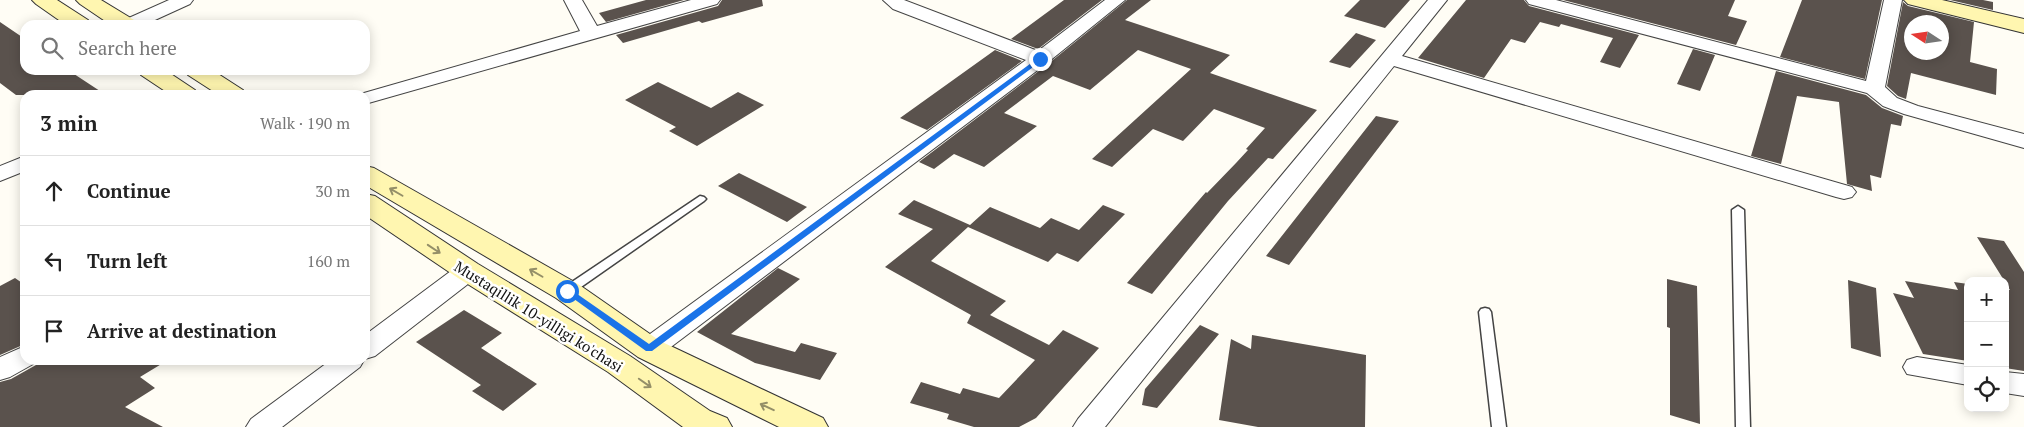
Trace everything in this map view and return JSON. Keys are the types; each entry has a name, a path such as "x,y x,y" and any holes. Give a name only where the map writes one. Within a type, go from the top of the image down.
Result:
{"main road":[{"path":"43,0 73,20"},
{"path":"87,0 119,20"},
{"path":"1915,0 2024,26"},
{"path":"157,75 179,90"},
{"path":"204,75 227,90"},
{"name":"Mustaqillik 10-yilligi ko'chasi","path":"370,177 567,291 649,349 811,427"},
{"name":"Mustaqillik 10-yilligi ko'chasi","path":"370,205 468,272 618,364 698,420 715,427"}],"street":[{"path":"138,20 184,0"},
{"path":"573,0 591,34"},
{"path":"370,97 711,0"},
{"path":"892,0 899,5 1040,59"},
{"path":"649,349 1040,59 1116,0"},
{"path":"1088,427 1438,0"},
{"path":"1535,0 1874,89 1890,102 1911,110 2024,140"},
{"path":"1874,89 1893,0"},
{"path":"1390,59 1844,192"},
{"path":"0,174 20,165"},
{"path":"370,345 468,272"},
{"path":"0,370 20,359"},
{"path":"261,427 343,365"},
{"path":"1917,366 1964,374"},
{"path":"2009,383 2024,385"}],"lane":[{"path":"567,291 700,198"},
{"path":"1738,210 1742,427"},
{"path":"1485,312 1499,427"}],"building":[{"path":"646,0 684,0 606,22 599,13"},
{"path":"722,0 762,0 763,6 702,23 699,21 623,43 616,35 718,6"},
{"path":"1064,0 1102,0 1038,49 1011,39"},
{"path":"1127,0 1151,0 1125,20 1230,55 1210,73 1317,110 1273,159 1268,158 1228,201 1152,294 1127,283 1206,192 1248,150 1246,149 1265,128 1214,109 1183,141 1153,129 1112,167 1092,159 1191,69 1138,50 1090,90 1053,76 1004,113 1037,126 984,167 954,154 934,169 919,162 1048,64"},
{"path":"1360,0 1410,0 1385,28 1344,16"},
{"path":"1466,0 1524,0 1529,6 1639,35 1620,68 1600,62 1613,38 1561,24 1559,27 1540,22 1525,43 1511,39 1484,78 1418,58"},
{"path":"1563,0 1735,0 1728,16 1747,21 1736,45"},
{"path":"1802,0 1882,0 1865,79 1780,57"},
{"path":"1950,0 1983,0 1993,2 1993,10"},
{"path":"1903,2 1908,6 1945,15 1904,15 1904,60 1949,60 1949,16 1974,22 1970,62 1997,69 1996,95 1911,73 1906,99 1898,96 1887,86"},
{"path":"0,22 20,36 20,75 76,75 98,90 20,90 20,95 16,95 0,83"},
{"path":"1356,33 1376,40 1350,68 1329,62"},
{"path":"1693,49 1715,55 1700,91 1677,84"},
{"path":"995,50 1022,61 927,130 900,118"},
{"path":"1776,71 1866,95 1882,108 1903,116 1901,126 1891,124 1881,178 1870,175 1872,191 1847,184 1839,102 1797,96 1781,164 1751,156"},
{"path":"658,82 711,108 738,92 764,105 697,146 669,131 676,127 625,100"},
{"path":"1376,116 1399,121 1289,265 1266,256"},
{"path":"739,173 807,207 787,222 718,186"},
{"path":"914,200 970,225 990,207 1040,228 1051,218 1079,230 1103,205 1125,214 1078,262 1057,253 1048,262 968,227 931,261 1006,301 990,315 1049,345 1063,330 1099,348 1036,418 1019,427 974,427 947,419 949,414 910,403 921,382 960,394 963,388 999,398 1035,360 967,323 971,315 885,267 933,229 898,214"},
{"path":"1977,237 2004,241 2024,272 2024,371 2009,369 2009,277 2002,277"},
{"path":"778,268 800,279 731,334 795,352 801,343 837,353 820,380 755,363 697,332"},
{"path":"15,278 20,282 20,346 0,355 0,286"},
{"path":"1667,279 1697,286 1700,424 1670,415 1670,328 1667,327"},
{"path":"1848,280 1876,288 1881,357 1851,348"},
{"path":"1905,281 1958,290 1954,282 1964,283 1964,360 1923,354 1893,293 1914,298"},
{"path":"464,310 502,333 481,348 537,384 503,411 472,391 481,385 416,342"},
{"path":"1200,325 1219,334 1157,408 1142,405 1145,389"},
{"path":"1252,335 1366,355 1365,427 1258,427 1219,420 1231,339 1251,349"},
{"path":"36,365 160,365 140,377 155,388 125,407 163,427 0,427 0,382 11,379"}],"route":[{"path":"567,291 649,349 1040,59"}]}
